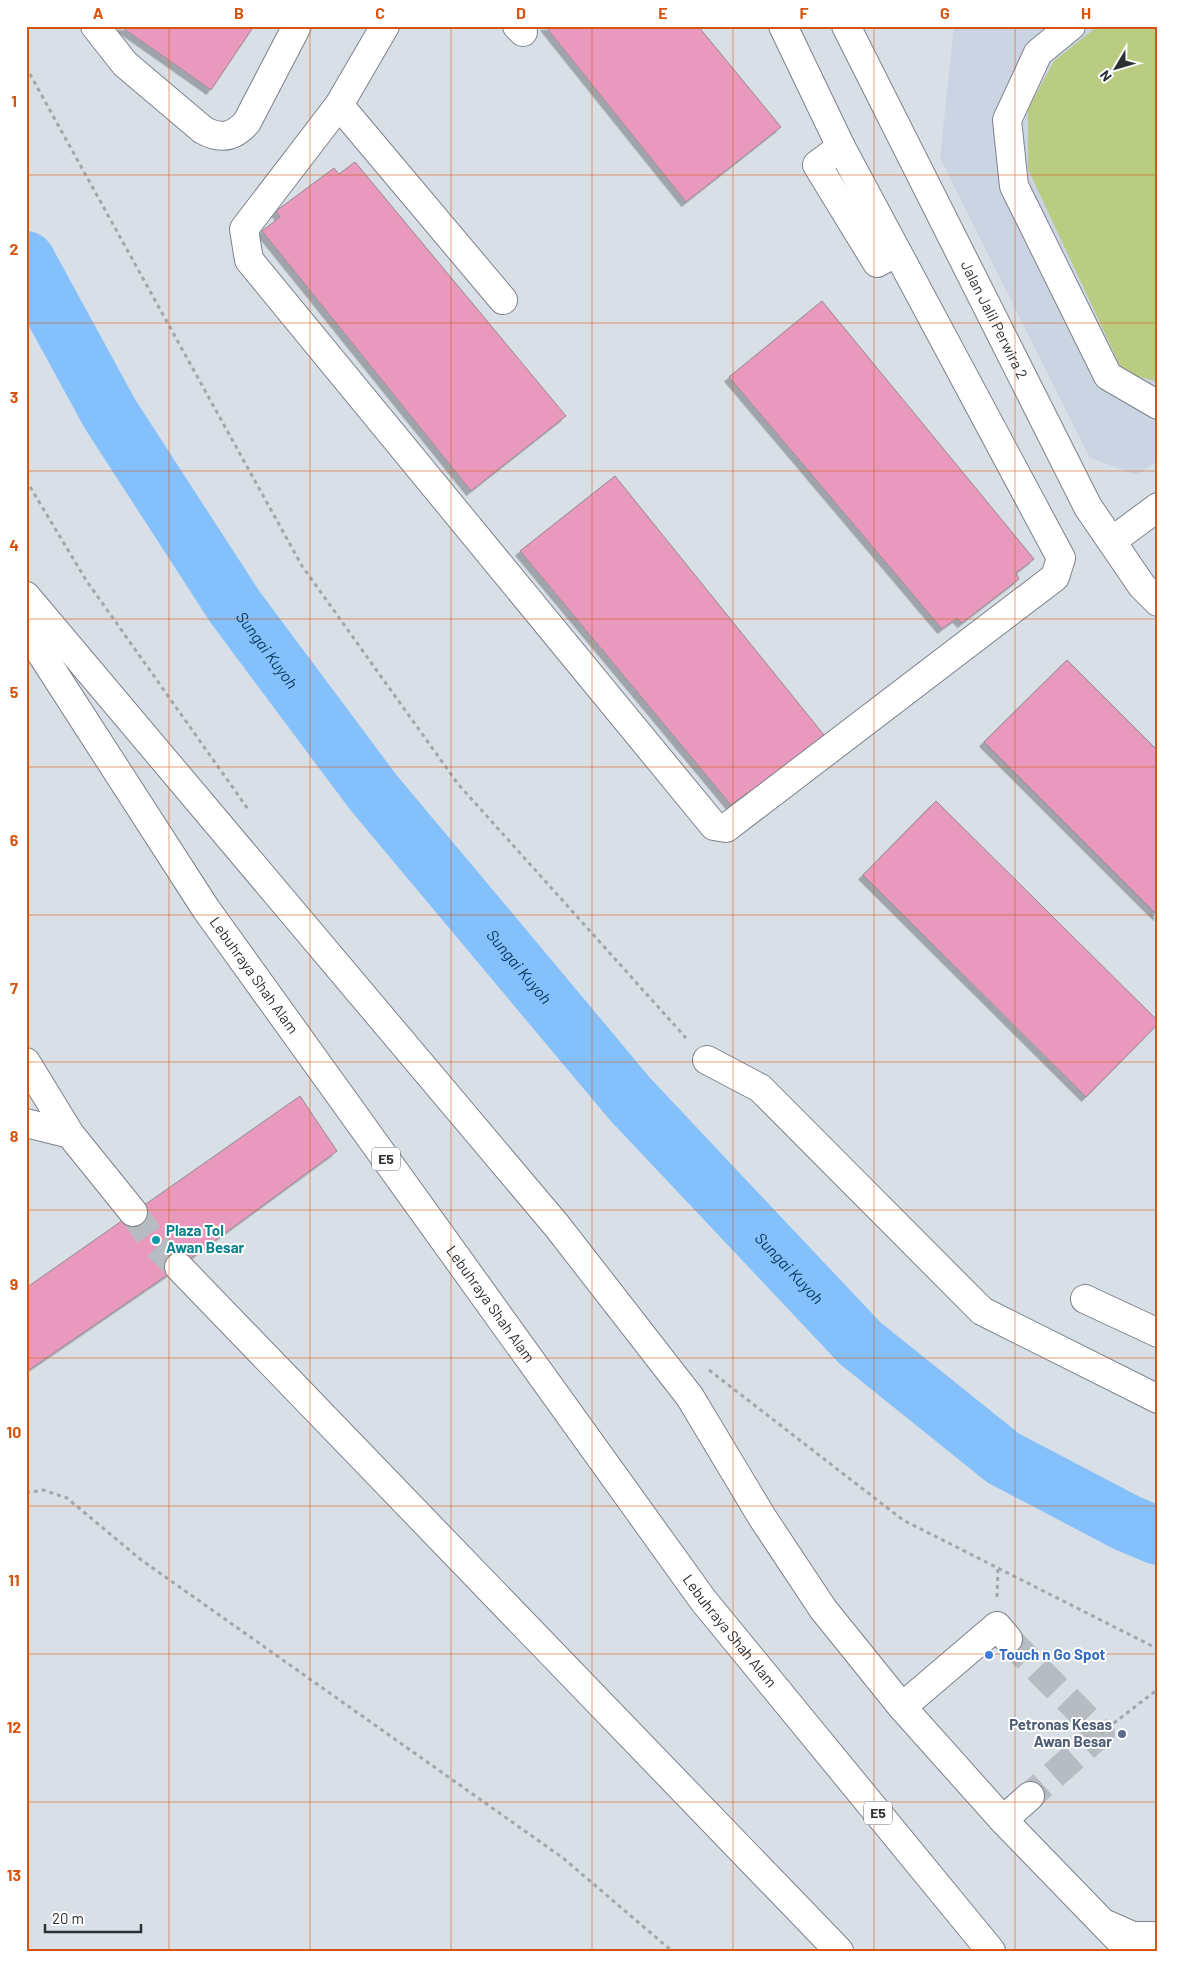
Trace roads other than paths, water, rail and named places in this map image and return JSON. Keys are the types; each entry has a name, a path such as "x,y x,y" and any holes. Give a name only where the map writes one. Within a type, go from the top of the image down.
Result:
{"main road":[{"path":"95,26 125,64 196,124 214,136 227,137 238,132 247,122 297,26"},
{"path":"385,26 339,105 244,229 249,260 714,826 726,828 1055,577 1061,558 841,147 783,26"},
{"name":"Jalan Jalil Perwira 2","path":"846,26 1088,506 1142,586 1158,602"},
{"path":"1071,26 1038,53 1007,120 1014,186 1108,376 1158,405"},
{"path":"339,105 503,300"},
{"path":"1112,541 1158,508"},
{"path":"26,596 563,1234 690,1397 762,1517 823,1609 902,1707 1004,1820 1130,1951"},
{"name":"Lebuhraya Shah Alam","path":"26,630 206,909 703,1600 991,1951"},
{"path":"706,1060 760,1088 982,1311 1158,1399"},
{"path":"26,1062 70,1134 133,1212"},
{"path":"26,1123 70,1134"},
{"path":"179,1267 839,1951"},
{"path":"1084,1299 1158,1333"},
{"path":"902,1707 997,1626 1008,1639"},
{"path":"1004,1820 1030,1796"},
{"path":"1102,1923 1133,1936 1158,1936"}],"waterway":[{"name":"Sungai Kuyoh","path":"26,260 110,414 235,607 373,792 630,1099 860,1343 1003,1458 1127,1523 1158,1536"}],"tunnel":[{"path":"133,1212 156,1245 179,1267"},
{"path":"1008,1639 1101,1733 1030,1796"}],"place":[{"name":"Plaza Tol Awan Besar","path":"156,1240"},
{"name":"Touch n Go Spot","path":"989,1655"},
{"name":"Petronas Kesas Awan Besar","path":"1122,1734"}]}
